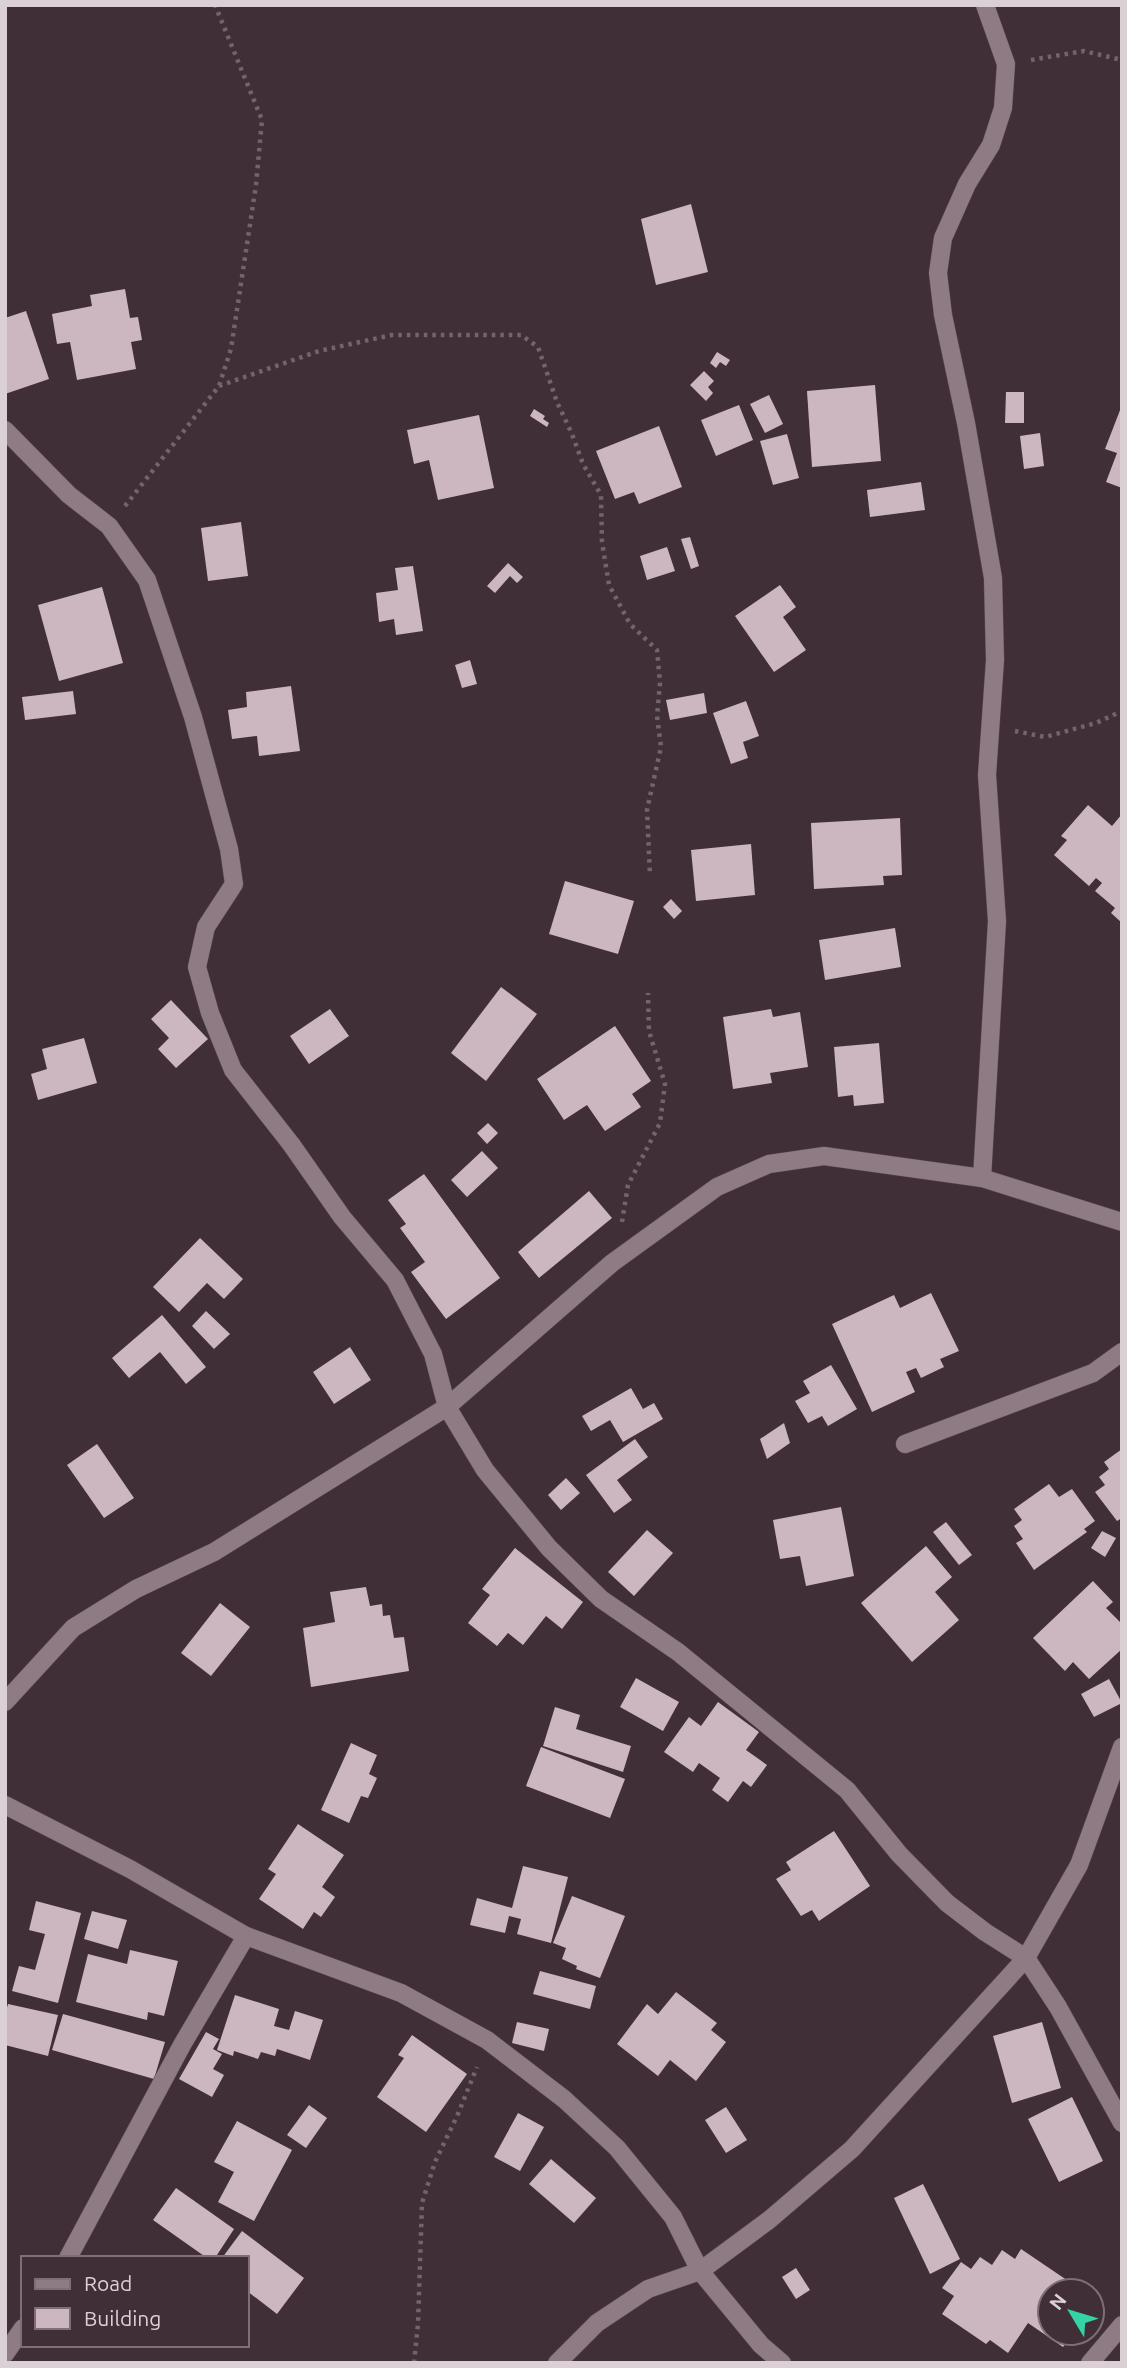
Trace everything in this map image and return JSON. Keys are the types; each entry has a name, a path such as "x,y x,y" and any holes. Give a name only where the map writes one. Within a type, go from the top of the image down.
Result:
{"street":[{"path":"982,1178 997,922 987,775 995,660 993,578 966,423 943,316 938,273 943,238 967,184 990,145 1003,108 1006,64 985,5"},
{"path":"5,430 69,495 109,526 147,580 193,717 229,849 234,884 206,927 197,967 211,1013 233,1070 291,1144 342,1217 395,1280 433,1354 447,1407 485,1470 549,1548 601,1599 678,1651 847,1790 899,1854 947,1903 1026,1958 1058,2007 1122,2123"},
{"path":"5,1702 72,1628 136,1589 214,1552 447,1407 612,1263 717,1187 769,1164 824,1156 982,1178 1122,1222"},
{"path":"905,1444 1093,1373 1122,1352"},
{"path":"557,2363 597,2323 648,2289 700,2271 769,2220 852,2149 1026,1958 1079,1865 1122,1747"},
{"path":"5,1805 130,1870 246,1936 401,1993 487,2040 564,2099 617,2148 673,2217 700,2271 761,2345 782,2363"},
{"path":"69,2256 182,2045 246,1936"},
{"path":"1090,2363 1122,2325"},
{"path":"5,2354 21,2331"}],"path":[{"path":"109,526 219,386 231,349 256,185 262,120 215,5"},
{"path":"1006,64 1084,51 1122,60"},
{"path":"219,386 319,351 393,335 521,335 538,347 583,464 601,495 602,542 609,585 630,624 657,650 660,683 657,716 662,747 648,810 650,875"},
{"path":"990,727 1045,737 1096,723 1122,710"},
{"path":"612,1263 620,1235 628,1185 660,1123 665,1084 649,1031 648,993"},
{"path":"414,2363 422,2203 435,2162 458,2114 487,2040"}],"building":[{"path":"691,204 708,272 656,285 641,219"},
{"path":"125,289 130,318 138,317 142,340 131,342 136,369 77,380 70,342 57,344 52,314 92,306 90,295"},
{"path":"26,311 49,379 5,394 5,318"},
{"path":"717,352 730,360 726,366 720,362 716,368 710,363"},
{"path":"704,371 714,381 708,387 713,393 706,401 690,385"},
{"path":"875,385 881,461 812,467 807,391"},
{"path":"1006,392 1024,392 1024,423 1005,423"},
{"path":"769,395 783,424 765,433 750,404"},
{"path":"739,405 753,440 716,456 701,420"},
{"path":"1122,405 1122,488 1106,482 1117,453 1105,449"},
{"path":"534,409 545,416 543,419 549,423 547,427 530,416"},
{"path":"479,415 494,488 438,500 429,460 414,464 407,430"},
{"path":"659,426 682,487 639,504 634,492 615,499 596,451"},
{"path":"1040,433 1044,466 1024,469 1020,436"},
{"path":"787,434 799,478 773,485 760,441"},
{"path":"921,482 925,510 870,517 867,490"},
{"path":"241,522 248,576 208,581 201,528"},
{"path":"690,537 699,566 691,569 681,539"},
{"path":"667,547 675,571 647,580 640,556"},
{"path":"508,563 523,577 517,583 510,576 495,593 487,586"},
{"path":"413,566 423,631 396,635 394,619 379,622 376,593 398,590 395,568"},
{"path":"780,585 796,607 783,617 806,650 774,672 735,616"},
{"path":"102,587 123,663 59,681 38,605"},
{"path":"470,660 477,684 462,688 455,665"},
{"path":"291,686 300,751 259,756 257,736 232,739 228,710 247,707 246,692"},
{"path":"73,691 76,714 25,720 22,697"},
{"path":"704,693 707,713 670,720 666,700"},
{"path":"746,701 759,736 743,742 748,758 731,764 713,713"},
{"path":"1088,805 1112,826 1122,814 1122,923 1111,913 1115,908 1095,891 1102,883 1096,878 1089,886 1054,855 1067,840 1061,836"},
{"path":"900,818 902,875 883,876 884,885 814,889 811,823"},
{"path":"751,844 755,895 696,901 691,850"},
{"path":"565,881 634,901 618,954 549,934"},
{"path":"671,899 682,911 674,919 663,907"},
{"path":"895,928 901,967 825,980 819,940"},
{"path":"501,987 537,1014 486,1081 451,1053"},
{"path":"171,1000 208,1039 176,1068 158,1049 169,1038 151,1019"},
{"path":"330,1009 349,1036 309,1064 290,1036"},
{"path":"771,1009 773,1017 800,1012 808,1067 770,1073 772,1083 733,1089 723,1017"},
{"path":"615,1026 651,1081 632,1094 641,1107 605,1131 587,1105 564,1120 537,1079"},
{"path":"84,1038 97,1083 38,1100 31,1074 47,1069 42,1049"},
{"path":"879,1043 884,1103 854,1106 853,1095 838,1097 834,1047"},
{"path":"488,1123 498,1133 487,1144 477,1133"},
{"path":"482,1151 498,1168 467,1197 451,1180"},
{"path":"424,1174 500,1278 446,1319 411,1272 425,1262 400,1228 406,1224 388,1200"},
{"path":"589,1191 612,1218 539,1278 518,1252"},
{"path":"200,1238 243,1279 224,1299 207,1283 179,1312 153,1287"},
{"path":"931,1293 959,1351 940,1359 944,1367 921,1378 916,1368 906,1372 915,1392 872,1412 832,1324 894,1295 900,1308"},
{"path":"206,1311 230,1334 214,1349 192,1326"},
{"path":"162,1315 206,1367 186,1384 160,1352 129,1378 112,1358"},
{"path":"350,1347 371,1380 334,1404 313,1372"},
{"path":"831,1365 857,1409 828,1426 822,1416 808,1423 795,1401 810,1393 803,1381"},
{"path":"631,1388 643,1409 654,1403 663,1419 623,1442 610,1420 591,1431 582,1416"},
{"path":"784,1423 790,1443 767,1459 760,1439"},
{"path":"635,1439 648,1457 617,1480 632,1500 614,1513 586,1475"},
{"path":"97,1444 134,1498 104,1518 67,1465"},
{"path":"1122,1449 1122,1518 1117,1521 1095,1492 1105,1485 1099,1477 1109,1469 1104,1462"},
{"path":"566,1478 580,1493 561,1510 548,1495"},
{"path":"1049,1484 1059,1497 1072,1489 1095,1521 1084,1529 1087,1532 1034,1570 1016,1543 1023,1539 1014,1526 1022,1520 1014,1509"},
{"path":"841,1507 854,1576 806,1586 800,1556 780,1559 773,1520"},
{"path":"946,1522 972,1555 959,1565 933,1532"},
{"path":"647,1530 673,1553 634,1596 608,1572"},
{"path":"1102,1531 1116,1538 1105,1557 1091,1548"},
{"path":"926,1546 952,1577 935,1592 959,1620 912,1662 861,1603"},
{"path":"515,1548 583,1602 562,1629 546,1616 523,1645 508,1633 497,1646 468,1623 490,1595 482,1589"},
{"path":"1093,1581 1113,1602 1106,1608 1122,1624 1122,1649 1089,1679 1073,1662 1065,1671 1033,1638"},
{"path":"366,1587 370,1606 382,1604 383,1616 390,1615 394,1638 404,1637 409,1671 311,1687 303,1628 335,1622 330,1592"},
{"path":"220,1603 250,1627 211,1676 181,1653"},
{"path":"636,1678 679,1702 663,1731 620,1707"},
{"path":"1109,1679 1122,1703 1094,1717 1081,1694"},
{"path":"718,1702 759,1732 746,1750 767,1765 751,1787 743,1781 728,1802 712,1790 720,1778 699,1763 693,1772 664,1752 689,1717 701,1726"},
{"path":"555,1707 580,1715 576,1729 631,1746 623,1772 543,1746"},
{"path":"351,1743 377,1755 369,1774 377,1778 368,1798 361,1796 349,1823 321,1810"},
{"path":"541,1747 625,1779 610,1818 526,1786"},
{"path":"298,1824 344,1855 322,1887 335,1897 321,1917 314,1912 303,1929 259,1899 276,1874 268,1869"},
{"path":"834,1831 870,1886 819,1921 812,1910 801,1916 776,1879 791,1870 786,1862"},
{"path":"523,1866 568,1877 551,1943 517,1934 521,1919 509,1916 505,1933 470,1925 477,1898 512,1908"},
{"path":"572,1896 625,1916 600,1978 576,1969 577,1966 562,1959 566,1948 553,1943"},
{"path":"36,1901 81,1913 58,2003 12,1991 19,1966 35,1970 45,1934 29,1930"},
{"path":"92,1911 127,1920 118,1949 84,1939"},
{"path":"130,1950 178,1961 164,2016 148,2012 147,2020 76,2002 88,1954 127,1964"},
{"path":"540,1971 596,1986 590,2009 533,1994"},
{"path":"676,1992 717,2023 711,2030 726,2042 696,2081 670,2060 658,2076 617,2044 647,2004 658,2014"},
{"path":"235,1995 279,2009 274,2026 289,2030 295,2011 323,2020 310,2060 277,2049 275,2056 261,2052 258,2059 234,2051 233,2056 217,2050"},
{"path":"8,2004 58,2015 48,2056 5,2045 5,2015"},
{"path":"63,2014 165,2042 154,2079 52,2050"},
{"path":"517,2022 549,2029 544,2051 512,2043"},
{"path":"1042,2022 1061,2088 1012,2103 993,2036"},
{"path":"206,2032 219,2039 213,2049 222,2054 213,2069 224,2075 212,2097 179,2079"},
{"path":"412,2035 467,2074 426,2132 377,2097 404,2058 398,2055"},
{"path":"1072,2097 1103,2161 1059,2182 1028,2119"},
{"path":"309,2105 327,2118 306,2148 287,2135"},
{"path":"726,2107 747,2140 726,2153 705,2120"},
{"path":"518,2113 544,2127 520,2171 494,2157"},
{"path":"237,2121 292,2150 254,2221 218,2202 234,2172 214,2162"},
{"path":"551,2159 596,2198 574,2223 529,2184"},
{"path":"923,2184 960,2259 930,2274 894,2198"},
{"path":"176,2188 234,2229 216,2256 204,2256 153,2220"},
{"path":"242,2231 304,2278 277,2314 248,2292 248,2256 223,2256"},
{"path":"1021,2249 1062,2277 1036,2277 1036,2328 1028,2323 1008,2353 990,2340 986,2344 942,2314 954,2296 942,2288 961,2262 971,2269 980,2257 992,2265 1002,2250 1015,2259"},
{"path":"796,2268 810,2290 796,2299 782,2277"}]}
